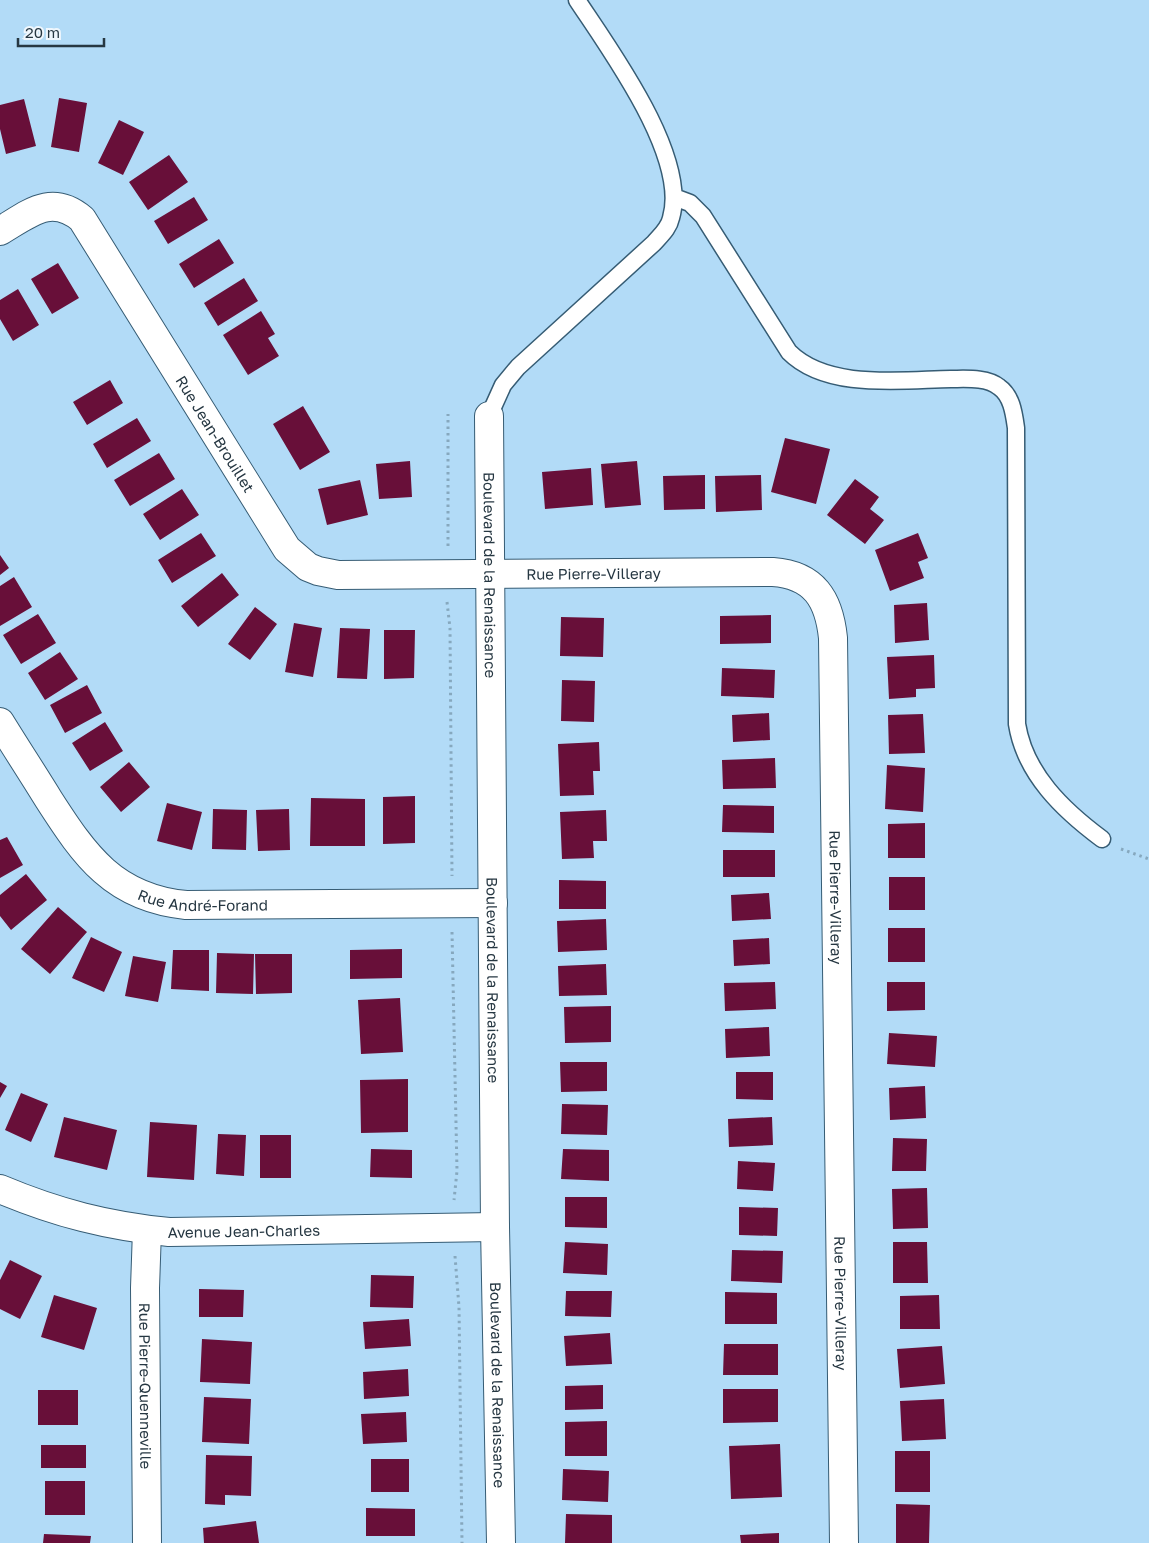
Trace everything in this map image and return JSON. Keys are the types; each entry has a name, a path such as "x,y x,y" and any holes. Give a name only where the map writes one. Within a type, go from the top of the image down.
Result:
{"street":[{"name":"Rue Jean-Brouillet","path":"0,231 36,210 52,206 68,208 82,219 281,540 300,562 318,572 338,575 489,574"},
{"name":"Boulevard de la Renaissance","path":"489,416 495,1227 501,1543"},
{"name":"Rue Pierre-Villeray","path":"489,574 786,573 797,576 814,588 821,596 830,614 832,638 844,1543"},
{"name":"Rue André-Forand","path":"0,722 69,830 92,861 113,880 148,897 186,905 493,903"},
{"name":"Avenue Jean-Charles","path":"0,1189 86,1220 147,1230 192,1232 495,1227"},
{"name":"Rue Pierre-Quenneville","path":"147,1230 145,1288 147,1543"}],"lane":[{"path":"489,416 502,385 518,367 664,231 671,220 674,197 664,151 648,114 577,0"},
{"path":"674,197 690,204 703,216 789,352 801,364 817,372 839,377 884,380 969,379 987,381 999,386 1007,397 1014,410 1016,428 1017,724 1020,745 1030,766 1052,794 1076,820 1102,839"}],"path":[{"path":"448,414 448,539"},
{"path":"447,607 450,628 452,867"},
{"path":"1102,839 1149,859"},
{"path":"452,937 457,1171 454,1190"},
{"path":"456,1265 459,1307 462,1543"}],"building":[{"path":"59,98 87,103 79,152 51,147"},
{"path":"24,99 36,146 6,154 0,129 0,105"},
{"path":"119,120 144,132 123,175 98,163"},
{"path":"169,155 188,182 148,210 129,182"},
{"path":"194,197 208,220 168,244 154,221"},
{"path":"219,239 234,263 194,288 179,264"},
{"path":"58,263 79,298 52,314 31,279"},
{"path":"244,278 258,301 218,326 204,303"},
{"path":"18,289 39,325 13,341 0,319 0,300"},
{"path":"261,311 275,334 268,338 279,356 248,375 223,335"},
{"path":"110,380 123,403 87,425 73,402"},
{"path":"303,406 330,452 300,470 273,424"},
{"path":"137,418 151,441 107,468 93,444"},
{"path":"785,438 830,449 816,504 771,492"},
{"path":"159,453 175,479 130,506 114,480"},
{"path":"410,461 412,497 379,499 376,464"},
{"path":"637,461 641,505 605,508 601,464"},
{"path":"591,468 593,505 545,509 542,472"},
{"path":"705,475 705,509 664,510 663,476"},
{"path":"761,475 762,510 716,512 715,476"},
{"path":"855,479 879,497 870,509 884,520 865,544 827,515"},
{"path":"360,480 368,515 327,525 318,489"},
{"path":"182,489 199,515 160,540 143,514"},
{"path":"201,533 216,556 172,583 158,560"},
{"path":"918,533 928,558 918,562 924,578 890,591 875,550"},
{"path":"0,555 9,568 0,575"},
{"path":"222,573 239,595 198,627 181,606"},
{"path":"14,577 32,607 0,626 0,586"},
{"path":"927,603 929,640 895,643 894,605"},
{"path":"255,607 277,624 250,660 228,644"},
{"path":"38,614 56,643 21,664 3,635"},
{"path":"771,615 771,643 720,644 720,616"},
{"path":"561,617 604,618 603,657 560,656"},
{"path":"294,623 322,628 313,677 285,672"},
{"path":"340,628 370,629 367,679 337,678"},
{"path":"384,630 415,630 414,678 384,679"},
{"path":"60,652 78,679 45,700 28,673"},
{"path":"934,655 935,688 916,689 916,697 889,699 887,657"},
{"path":"722,668 775,670 774,698 721,696"},
{"path":"562,680 595,681 594,722 561,721"},
{"path":"87,685 102,713 65,733 50,705"},
{"path":"769,713 770,740 733,742 732,715"},
{"path":"923,714 925,753 889,754 888,715"},
{"path":"105,722 123,751 90,771 72,743"},
{"path":"599,742 600,771 593,771 594,795 560,796 558,744"},
{"path":"775,758 776,788 723,789 722,760"},
{"path":"129,762 150,787 121,812 100,787"},
{"path":"887,765 925,768 923,812 885,809"},
{"path":"415,796 415,843 383,844 383,797"},
{"path":"311,798 365,799 365,846 310,846"},
{"path":"167,803 202,812 192,850 157,841"},
{"path":"723,805 774,806 774,833 722,832"},
{"path":"213,809 247,810 246,850 212,849"},
{"path":"289,809 290,850 258,851 256,810"},
{"path":"606,810 607,841 593,841 594,858 562,859 560,812"},
{"path":"925,823 925,858 888,858 888,824"},
{"path":"7,837 23,865 0,878 0,840"},
{"path":"723,850 775,850 775,877 723,877"},
{"path":"26,874 47,900 11,930 0,916 0,895"},
{"path":"889,877 925,877 925,910 889,910"},
{"path":"559,880 606,881 606,909 559,909"},
{"path":"769,893 771,919 732,921 731,895"},
{"path":"58,907 87,932 50,974 21,949"},
{"path":"606,919 607,950 558,952 557,921"},
{"path":"888,928 925,928 925,962 888,962"},
{"path":"91,937 122,952 104,992 72,978"},
{"path":"769,938 770,964 734,966 733,940"},
{"path":"402,949 402,978 350,979 350,950"},
{"path":"173,950 209,950 209,991 171,989"},
{"path":"217,953 254,954 253,994 216,993"},
{"path":"255,954 292,954 292,993 256,994"},
{"path":"133,956 166,962 158,1002 125,996"},
{"path":"606,964 607,995 559,996 558,966"},
{"path":"775,982 776,1009 725,1011 724,983"},
{"path":"887,982 925,982 925,1010 887,1011"},
{"path":"400,998 403,1052 361,1054 358,1000"},
{"path":"611,1006 611,1042 565,1043 564,1007"},
{"path":"769,1027 770,1056 726,1058 725,1029"},
{"path":"889,1033 937,1036 935,1067 887,1064"},
{"path":"560,1062 607,1062 607,1091 561,1092"},
{"path":"736,1072 773,1072 773,1100 736,1099"},
{"path":"408,1079 408,1132 361,1133 360,1080"},
{"path":"0,1082 7,1086 0,1098"},
{"path":"925,1086 926,1118 890,1120 889,1088"},
{"path":"21,1093 48,1104 31,1142 5,1130"},
{"path":"562,1104 608,1105 607,1135 561,1134"},
{"path":"64,1117 117,1130 107,1170 54,1157"},
{"path":"772,1117 773,1145 729,1147 728,1119"},
{"path":"150,1122 197,1125 194,1180 147,1177"},
{"path":"218,1134 246,1135 244,1176 216,1174"},
{"path":"260,1135 291,1135 291,1178 260,1178"},
{"path":"893,1138 927,1139 926,1171 892,1171"},
{"path":"371,1149 412,1150 412,1178 370,1177"},
{"path":"563,1149 609,1150 609,1181 561,1179"},
{"path":"738,1161 775,1163 773,1191 737,1189"},
{"path":"927,1188 928,1228 893,1229 892,1189"},
{"path":"565,1197 607,1197 607,1228 565,1227"},
{"path":"739,1207 778,1208 777,1236 739,1235"},
{"path":"565,1242 608,1244 607,1275 563,1273"},
{"path":"893,1242 927,1242 928,1283 893,1283"},
{"path":"732,1250 783,1251 782,1283 731,1281"},
{"path":"10,1260 42,1276 20,1319 0,1309 0,1280"},
{"path":"371,1275 414,1276 413,1308 370,1307"},
{"path":"199,1289 244,1290 243,1317 199,1317"},
{"path":"566,1291 612,1291 611,1317 565,1316"},
{"path":"725,1292 777,1293 777,1324 725,1324"},
{"path":"54,1295 97,1308 84,1350 41,1337"},
{"path":"939,1295 940,1329 900,1329 900,1296"},
{"path":"409,1319 411,1346 365,1349 363,1322"},
{"path":"610,1333 612,1364 566,1366 564,1336"},
{"path":"202,1339 252,1342 250,1384 200,1382"},
{"path":"724,1344 778,1344 778,1375 723,1375"},
{"path":"942,1346 945,1384 900,1388 897,1349"},
{"path":"408,1369 409,1396 364,1399 363,1372"},
{"path":"603,1385 603,1409 565,1410 565,1386"},
{"path":"723,1389 778,1389 778,1422 723,1423"},
{"path":"38,1390 78,1390 78,1425 38,1425"},
{"path":"204,1397 251,1399 249,1444 202,1442"},
{"path":"944,1399 946,1439 902,1441 900,1401"},
{"path":"406,1412 407,1442 363,1444 361,1414"},
{"path":"607,1421 607,1456 565,1456 565,1422"},
{"path":"780,1444 782,1497 731,1499 729,1446"},
{"path":"41,1445 86,1445 86,1468 41,1468"},
{"path":"895,1451 930,1451 930,1492 895,1492"},
{"path":"206,1455 252,1456 251,1496 225,1495 225,1505 205,1504"},
{"path":"371,1459 409,1459 409,1492 371,1492"},
{"path":"563,1469 609,1471 608,1502 562,1500"},
{"path":"45,1481 85,1481 85,1515 45,1515"},
{"path":"896,1504 930,1505 929,1543 896,1543"},
{"path":"366,1508 415,1509 415,1536 366,1536"},
{"path":"566,1514 612,1515 612,1543 565,1543"},
{"path":"256,1521 259,1543 204,1543 203,1528"},
{"path":"779,1533 779,1543 741,1543 740,1535"},
{"path":"44,1534 91,1536 90,1543 43,1543"}]}
